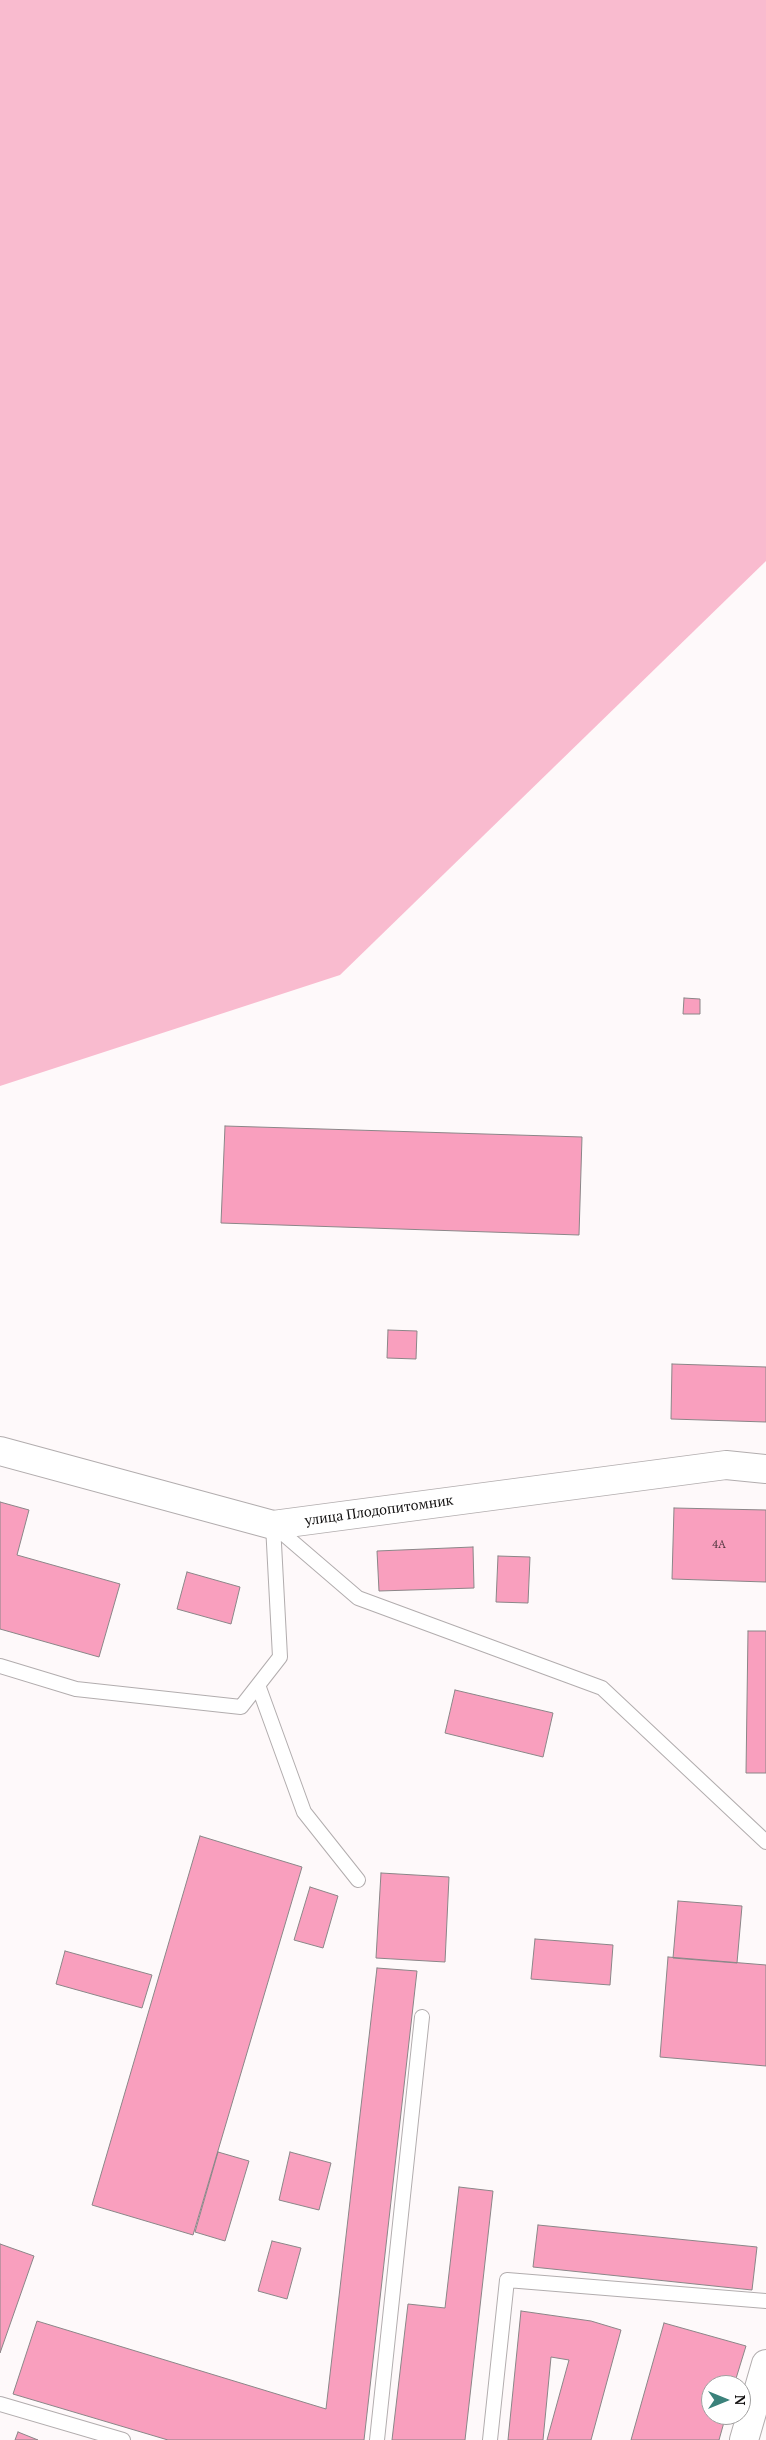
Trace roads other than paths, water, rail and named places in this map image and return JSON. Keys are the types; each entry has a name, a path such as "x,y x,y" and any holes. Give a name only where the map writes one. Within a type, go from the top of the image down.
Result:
{"street":[{"name":"улица Плодопитомник","path":"0,1451 273,1525 726,1465 766,1469"},
{"path":"744,2440 766,2364"}],"lane":[{"path":"0,1666 76,1689 241,1707 280,1657 273,1525"},
{"path":"273,1525 358,1598 602,1688 766,1842"},
{"path":"258,1685 304,1812 358,1880"},
{"path":"377,2440 422,2017"},
{"path":"490,2440 507,2280 766,2301"},
{"path":"0,2404 123,2440"}]}
